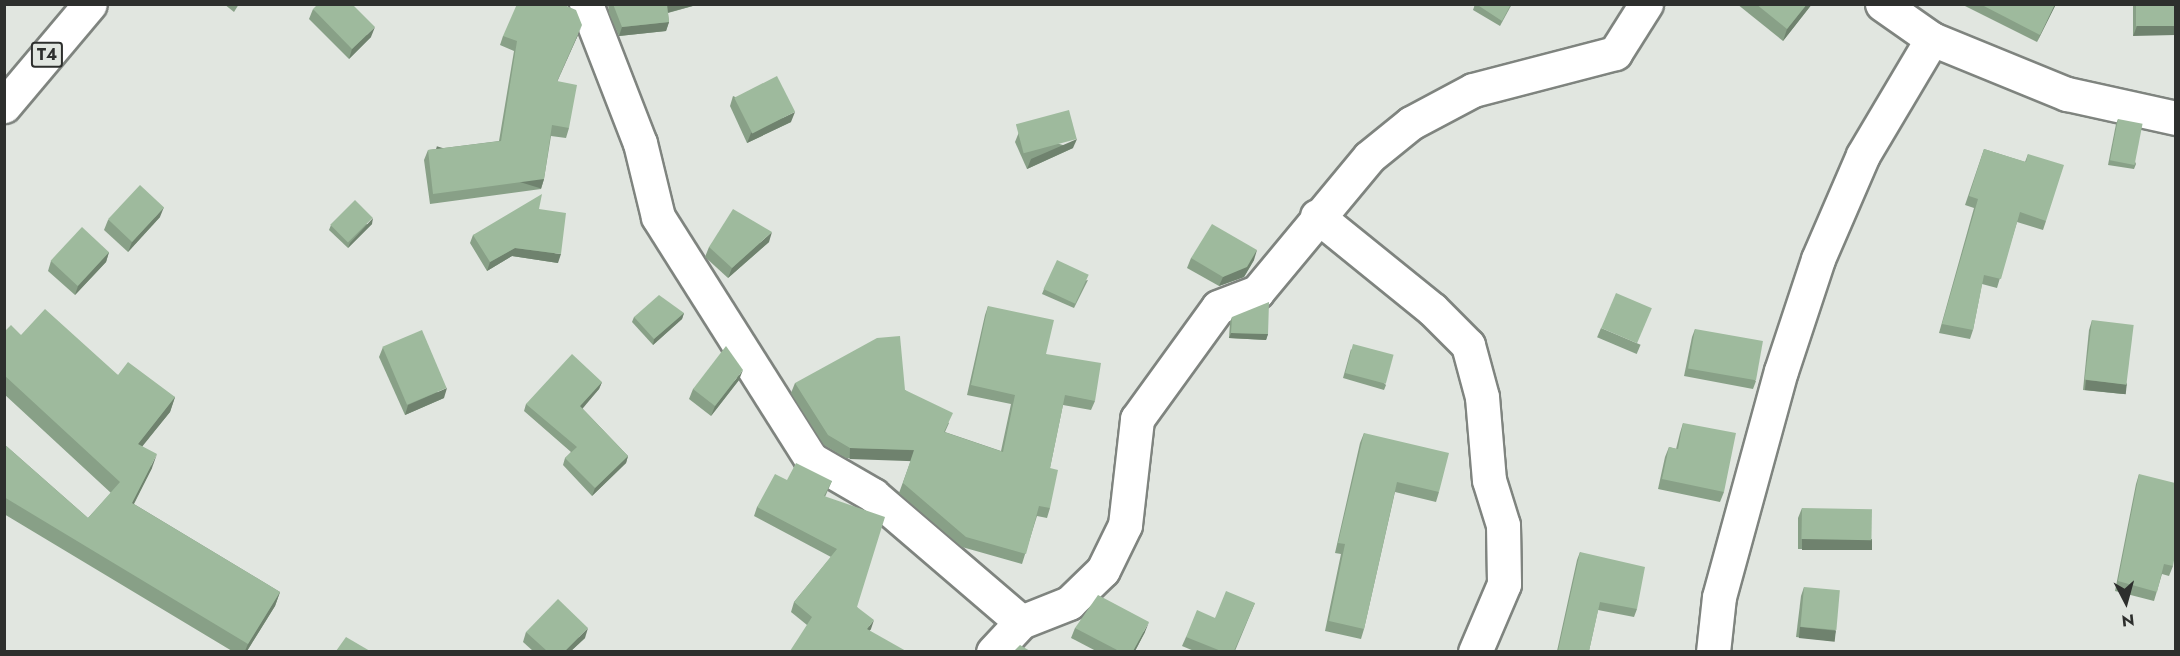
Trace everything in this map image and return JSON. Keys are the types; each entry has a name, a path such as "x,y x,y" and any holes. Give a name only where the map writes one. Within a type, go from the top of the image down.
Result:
{"main road":[{"name":"T4","path":"4,106 90,4"},
{"path":"586,4 640,143 658,217 811,459 873,495 1021,622"},
{"path":"993,651 1021,622 1069,603 1103,570 1125,525 1137,419 1218,307 1257,292 1317,216 1369,157 1411,123 1473,90 1615,53 1646,4"},
{"path":"1882,4 1932,39 2067,94 2175,118"},
{"path":"1713,651 1719,597 1781,371 1818,259 1863,155 1932,39"},
{"path":"1317,216 1432,309 1468,345 1482,397 1489,480 1503,525 1504,584 1475,651"}],"building":[{"path":"318,4 352,4 375,27 352,49 313,9"},
{"path":"517,4 562,4 576,10 582,25 557,81 577,85 569,128 552,125 544,179 433,194 428,150 501,141 517,41 503,36"},
{"path":"613,4 667,4 669,22 622,27"},
{"path":"1476,4 1511,4 1502,21"},
{"path":"1756,4 1807,4 1787,29"},
{"path":"1980,4 2055,4 2040,35"},
{"path":"2136,4 2175,4 2175,26 2136,26"},
{"path":"777,76 795,112 752,133 734,98"},
{"path":"1069,110 1077,139 1024,153 1016,124"},
{"path":"2118,119 2143,124 2135,165 2110,160"},
{"path":"1984,149 2026,162 2028,154 2064,165 2046,221 2020,212 2001,279 1984,275 1973,330 1942,324 1978,199 1969,196"},
{"path":"140,185 164,208 132,242 108,219"},
{"path":"542,194 539,209 566,213 561,254 515,248 490,262 473,235"},
{"path":"355,200 373,218 348,242 330,225"},
{"path":"733,209 772,232 732,268 709,247"},
{"path":"1212,224 1257,250 1247,267 1223,277 1191,258"},
{"path":"82,227 109,252 78,286 51,261"},
{"path":"1057,260 1089,275 1075,304 1043,289"},
{"path":"1616,293 1652,308 1637,343 1601,328"},
{"path":"659,295 684,313 654,339 634,317"},
{"path":"1269,302 1268,334 1231,333 1232,317"},
{"path":"988,306 1054,320 1046,354 1101,363 1095,401 1065,395 1050,468 1058,470 1050,508 1039,506 1026,554 966,537 903,483 914,450 850,448 828,435 795,383 877,338 900,336 905,390 953,413 944,432 1003,452 1015,395 971,385"},
{"path":"45,309 118,375 128,362 175,397 138,444 157,454 132,503 280,592 248,644 4,497 4,444 88,518 120,482 4,375 4,332 11,325 21,335"},
{"path":"2092,320 2134,325 2126,385 2085,380"},
{"path":"1695,329 1763,341 1756,380 1688,368"},
{"path":"422,330 447,388 407,405 382,347"},
{"path":"1353,344 1394,355 1386,384 1345,373"},
{"path":"726,346 743,370 715,406 693,389"},
{"path":"572,354 602,382 580,406 628,456 595,488 565,458 577,447 526,404"},
{"path":"1683,423 1736,433 1724,492 1662,479 1669,447 1678,449"},
{"path":"1364,433 1449,453 1439,492 1397,482 1364,629 1329,621 1345,544 1338,543"},
{"path":"796,463 832,481 824,496 885,517 857,607 874,620 867,629 906,651 790,651 812,617 794,602 837,549 757,507 775,474 787,480"},
{"path":"2139,474 2175,483 2175,555 2173,566 2164,564 2157,592 2118,581"},
{"path":"1802,508 1872,509 1871,540 1801,539"},
{"path":"1580,552 1645,567 1637,609 1600,602 1589,651 1558,651"},
{"path":"1804,587 1840,590 1836,630 1801,627"},
{"path":"1226,591 1255,603 1234,651 1221,651 1186,637 1197,610 1215,618"},
{"path":"1098,595 1149,622 1133,651 1119,651 1075,628"},
{"path":"558,599 588,628 565,651 547,651 526,632"},
{"path":"346,637 370,651 336,651"},
{"path":"1020,645 1030,651 1014,651"}]}
